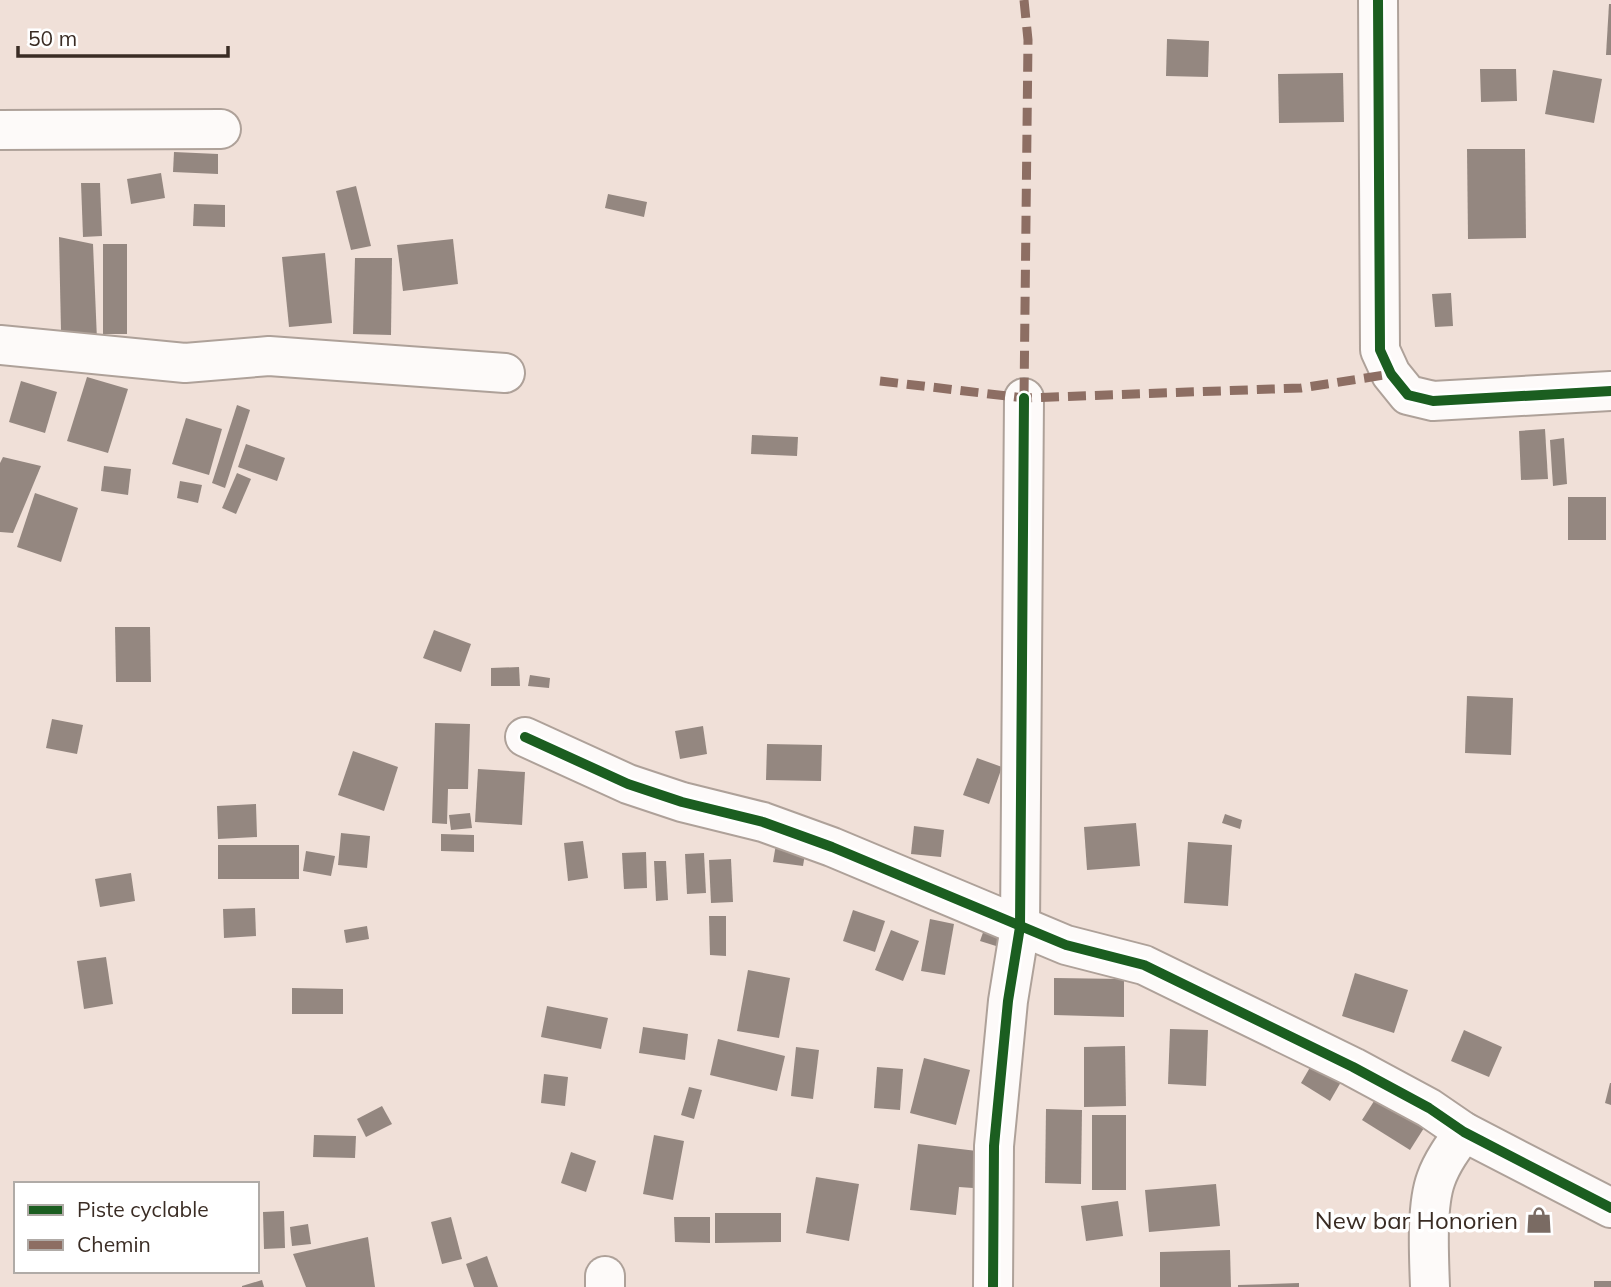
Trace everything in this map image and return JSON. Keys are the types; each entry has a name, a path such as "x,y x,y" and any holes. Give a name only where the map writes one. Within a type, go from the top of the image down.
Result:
{"street":[{"path":"1378,0 1380,350 1391,374 1408,395 1433,401 1611,391"},
{"path":"0,130 221,129"},
{"path":"0,345 185,363 269,356 505,373"},
{"path":"993,1287 994,1146 1008,1001 1020,927 1024,398"},
{"path":"525,737 628,784 681,802 763,822 832,847 1066,945 1144,965 1353,1067 1429,1108 1464,1132 1611,1208"},
{"path":"1430,1287 1429,1234 1435,1181 1446,1158 1464,1132"}],"building":[{"path":"1609,4 1611,55 1606,55"},
{"path":"1167,39 1209,41 1208,77 1166,76"},
{"path":"1480,69 1516,69 1517,101 1481,102"},
{"path":"1553,70 1602,79 1594,123 1545,114"},
{"path":"1343,73 1344,122 1279,123 1278,74"},
{"path":"1467,149 1525,149 1526,238 1468,239"},
{"path":"174,152 218,154 218,174 173,172"},
{"path":"161,173 165,198 131,204 127,179"},
{"path":"81,183 100,183 102,236 83,237"},
{"path":"356,186 371,246 351,250 336,191"},
{"path":"608,194 647,202 644,217 605,208"},
{"path":"194,204 225,205 225,227 193,226"},
{"path":"59,237 93,244 97,340 61,332"},
{"path":"453,239 458,284 403,291 397,245"},
{"path":"103,244 127,244 127,334 103,334"},
{"path":"325,253 332,323 289,327 282,257"},
{"path":"355,258 392,258 391,335 353,334"},
{"path":"1451,293 1453,326 1435,327 1432,294"},
{"path":"87,377 128,389 108,453 67,441"},
{"path":"21,381 57,392 45,433 9,422"},
{"path":"237,405 250,410 225,488 212,483"},
{"path":"186,418 222,429 209,475 172,464"},
{"path":"1545,429 1548,479 1521,480 1519,431"},
{"path":"752,435 798,437 797,456 751,454"},
{"path":"1564,438 1567,484 1553,486 1550,440"},
{"path":"246,444 285,458 277,481 238,467"},
{"path":"3,457 41,466 13,533 0,532 0,463"},
{"path":"104,466 131,469 128,495 101,491"},
{"path":"237,473 251,479 236,514 222,508"},
{"path":"180,481 202,485 198,503 177,498"},
{"path":"35,493 78,508 61,562 17,547"},
{"path":"1568,497 1606,497 1606,540 1568,540"},
{"path":"115,627 150,627 151,682 116,682"},
{"path":"434,630 471,644 461,672 423,658"},
{"path":"519,667 520,686 491,686 491,668"},
{"path":"530,675 550,678 549,688 528,686"},
{"path":"1467,696 1513,698 1511,755 1465,753"},
{"path":"52,719 83,725 77,754 46,748"},
{"path":"435,723 470,724 468,789 448,789 447,824 432,823"},
{"path":"703,726 707,754 680,759 675,731"},
{"path":"767,744 822,745 821,781 766,780"},
{"path":"353,751 398,767 384,811 338,795"},
{"path":"977,758 1002,767 989,804 963,795"},
{"path":"478,769 525,772 522,825 475,822"},
{"path":"256,804 257,837 218,839 217,806"},
{"path":"470,813 472,828 451,830 449,815"},
{"path":"1225,814 1242,820 1240,829 1222,823"},
{"path":"1136,823 1140,866 1087,870 1084,827"},
{"path":"914,826 944,830 941,857 911,854"},
{"path":"341,833 370,836 367,868 338,865"},
{"path":"441,834 474,835 474,852 441,851"},
{"path":"583,841 588,878 568,881 564,843"},
{"path":"1188,842 1232,845 1228,906 1184,903"},
{"path":"776,844 806,848 803,866 773,862"},
{"path":"218,845 299,845 299,879 218,879"},
{"path":"306,851 335,856 331,876 303,871"},
{"path":"646,852 647,888 624,889 622,853"},
{"path":"704,853 706,893 687,894 685,854"},
{"path":"731,859 733,902 711,903 709,860"},
{"path":"654,861 666,861 668,900 656,901"},
{"path":"131,873 135,901 100,907 95,879"},
{"path":"255,908 256,936 224,938 223,909"},
{"path":"853,910 885,921 875,952 843,941"},
{"path":"709,916 726,916 726,956 710,955"},
{"path":"930,919 954,924 945,975 921,971"},
{"path":"987,921 1002,927 996,946 980,941"},
{"path":"367,926 369,939 346,943 344,930"},
{"path":"891,930 919,941 903,981 875,970"},
{"path":"106,957 113,1004 84,1009 77,961"},
{"path":"748,970 790,978 779,1038 737,1031"},
{"path":"1355,973 1408,990 1394,1033 1342,1016"},
{"path":"1054,978 1124,979 1124,1017 1054,1015"},
{"path":"292,988 343,989 343,1014 292,1014"},
{"path":"547,1006 608,1018 601,1049 541,1037"},
{"path":"643,1027 688,1034 685,1060 639,1053"},
{"path":"1170,1029 1208,1030 1206,1086 1168,1084"},
{"path":"1464,1030 1502,1047 1489,1077 1451,1061"},
{"path":"718,1039 785,1056 777,1091 710,1075"},
{"path":"1125,1046 1126,1106 1084,1107 1084,1047"},
{"path":"796,1047 819,1050 813,1099 791,1096"},
{"path":"1316,1057 1345,1075 1330,1101 1301,1083"},
{"path":"924,1058 970,1070 956,1125 910,1113"},
{"path":"877,1067 903,1069 900,1110 874,1108"},
{"path":"544,1074 568,1077 565,1106 541,1103"},
{"path":"1611,1083 1611,1105 1605,1103"},
{"path":"689,1087 702,1090 694,1119 681,1115"},
{"path":"1383,1087 1431,1117 1410,1150 1362,1120"},
{"path":"382,1106 392,1124 366,1137 357,1119"},
{"path":"1046,1109 1082,1110 1081,1184 1045,1183"},
{"path":"1092,1115 1126,1115 1126,1190 1092,1190"},
{"path":"314,1135 356,1136 355,1158 313,1157"},
{"path":"654,1135 684,1141 673,1200 643,1194"},
{"path":"918,1144 977,1151 973,1188 959,1187 956,1215 910,1210"},
{"path":"571,1152 596,1161 586,1192 561,1183"},
{"path":"816,1177 859,1184 849,1241 806,1233"},
{"path":"1216,1184 1220,1226 1149,1232 1145,1190"},
{"path":"1118,1201 1123,1236 1086,1241 1081,1206"},
{"path":"284,1211 285,1248 264,1249 263,1212"},
{"path":"715,1213 781,1213 781,1242 715,1243"},
{"path":"451,1217 462,1259 442,1264 431,1222"},
{"path":"674,1217 710,1217 710,1243 675,1242"},
{"path":"308,1224 311,1244 292,1246 290,1227"},
{"path":"368,1237 375,1287 306,1287 293,1254"},
{"path":"1230,1250 1231,1287 1160,1287 1160,1252"},
{"path":"487,1256 498,1287 474,1287 466,1264"},
{"path":"262,1280 264,1287 242,1287 242,1286"},
{"path":"1594,1281 1611,1281 1611,1287 1594,1287"},
{"path":"1299,1283 1299,1287 1238,1287 1238,1285"}],"marked path":[{"path":"1024,0 1028,40 1024,398"},
{"path":"880,381 1024,398 1301,388 1391,374"}],"cycle path":[{"path":"1378,0 1380,350 1391,374 1408,395 1433,401 1611,391"},
{"path":"993,1287 994,1146 1008,1001 1020,927 1024,398"},
{"path":"525,737 628,784 682,802 763,822 832,847 1066,945 1144,965 1353,1067 1429,1108 1464,1132 1611,1208"}],"place":[{"name":"New bar Honorien","path":"1539,1220"}]}
